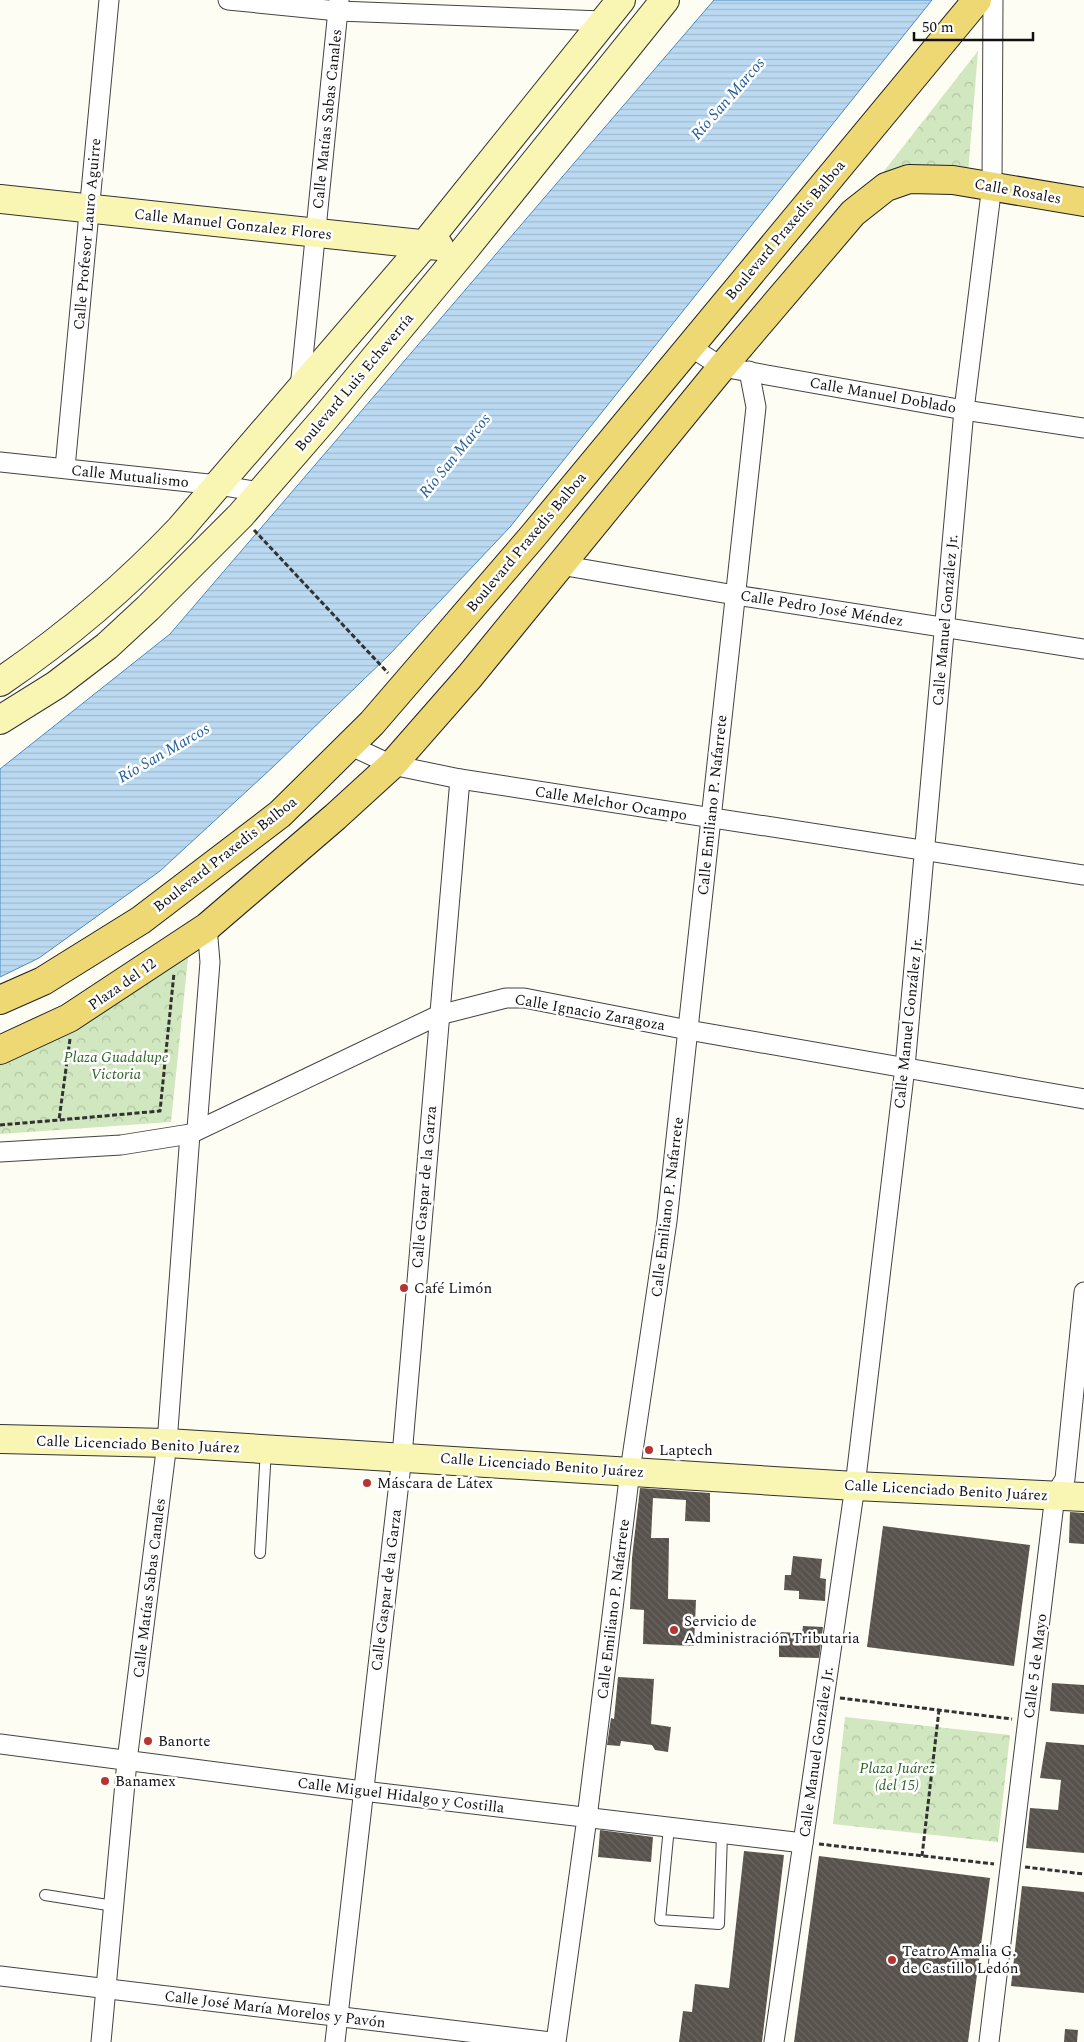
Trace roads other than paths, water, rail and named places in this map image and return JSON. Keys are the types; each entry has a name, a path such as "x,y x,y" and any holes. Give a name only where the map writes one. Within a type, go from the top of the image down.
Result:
{"main road":[{"path":"0,682 84,621 142,569 218,485 425,244 621,0"},
{"name":"Boulevard Luis Echeverría","path":"0,720 56,685 107,646 241,515 325,418 465,249 665,0"},
{"name":"Boulevard Praxedis Balboa","path":"0,1000 42,981 141,920 280,814 372,723 532,536 977,0"},
{"name":"Calle Rosales","path":"722,368 853,214 886,187 909,179 953,180 992,185 1084,202"},
{"name":"Calle Manuel Gonzalez Flores","path":"0,199 465,249"},
{"path":"0,1050 69,1018 207,927 335,817 392,765 470,676 722,368"},
{"path":"532,536 565,561"},
{"name":"Calle Licenciado Benito Juárez","path":"0,1439 167,1443 266,1450 402,1456 855,1486 1084,1497"}],"street":[{"name":"Calle Profesor Lauro Aguirre","path":"65,468 109,0"},
{"path":"228,0 603,21"},
{"name":"Calle Manuel González Jr.","path":"774,2042 855,1486 905,1067 943,627 964,410 992,185 994,0"},
{"name":"Calle Matías Sabas Canales","path":"300,388 338,6"},
{"name":"Calle Manuel Doblado","path":"689,346 722,368 749,371 964,410 1084,428"},
{"name":"Calle Emiliano P. Nafarrete","path":"556,2042 587,1818 630,1471 667,1221 756,407 749,371"},
{"name":"Calle Mutualismo","path":"0,462 218,485 260,492"},
{"name":"Calle Pedro José Méndez","path":"565,561 736,595 1084,649"},
{"name":"Calle Melchor Ocampo","path":"349,746 392,765 460,779 1084,875"},
{"name":"Calle Gaspar de la Garza","path":"335,2042 402,1456 460,779"},
{"name":"Calle Matías Sabas Canales","path":"101,2042 127,1761 167,1443 210,962 207,927"},
{"name":"Calle Ignacio Zaragoza","path":"0,1152 121,1145 194,1132 440,1015 506,998 524,998 688,1030 1084,1099"},
{"name":"Calle 5 de Mayo","path":"989,2042 1055,1495 1065,1479 1084,1292"},
{"name":"Calle Miguel Hidalgo y Costilla","path":"0,1744 363,1791 669,1828 803,1842"},
{"name":"Calle José María Morelos y Pavón","path":"0,1976 551,2042"}],"lane":[{"path":"260,1553 266,1450"},
{"path":"669,1828 660,1920 719,1924 722,1834"},
{"path":"45,1895 114,1906"}],"water":[{"name":"Río San Marcos","path":"714,0 932,0 510,527 389,655 274,766 160,871 39,958 0,977 0,769 170,634"}],"place":[{"name":"Café Limón","path":"404,1288"},
{"name":"Laptech","path":"649,1450"},
{"name":"Máscara de Látex","path":"367,1483"},
{"name":"Servicio de Administración Tributaria","path":"674,1630"},
{"name":"Banorte","path":"148,1741"},
{"name":"Banamex","path":"105,1781"},
{"name":"Teatro Amalia G. de Castillo Ledón","path":"892,1960"}],"park label":[{"name":"Plaza Guadalupe Victoria","path":"116,1066"},
{"name":"Plaza Juárez (del 15)","path":"897,1776"}]}
